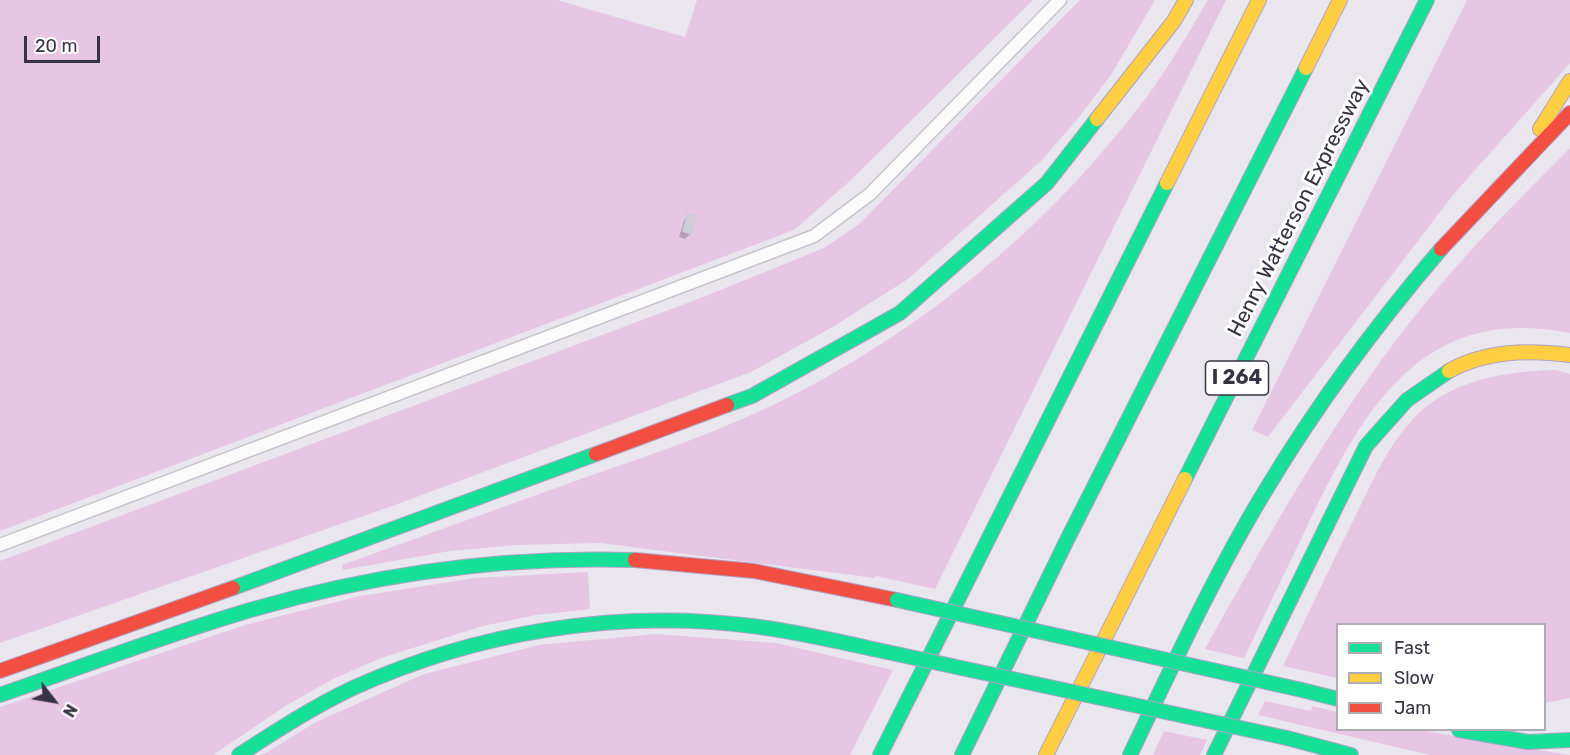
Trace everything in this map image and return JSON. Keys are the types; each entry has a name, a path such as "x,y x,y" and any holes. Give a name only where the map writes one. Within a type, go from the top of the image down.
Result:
{"highway":[{"path":"0,671 352,545 752,396 900,313 1047,183 1174,21 1186,0"},
{"path":"880,755 1259,0"},
{"path":"962,755 1066,542 1340,0"},
{"name":"Henry Watterson Expressway","path":"1046,755 1427,0"},
{"path":"1522,158 1570,81"},
{"path":"1130,755 1220,572 1266,489 1315,411 1370,334 1429,260 1522,158 1570,113"},
{"path":"1214,755 1366,446 1384,421 1422,386 1469,361 1499,354 1532,351 1570,355"},
{"path":"0,695 288,599 394,576 472,565 596,558 706,565 803,580 1336,698"},
{"path":"238,755 293,719 385,675 425,659 485,642 566,626 635,620 733,623 873,649 1287,738 1351,755"},
{"path":"1466,731 1500,740 1532,742 1570,740"}],"lane":[{"path":"0,545 814,236 870,194 1060,0"}],"shaded area":[{"path":"0,0 557,0 685,37 697,0 1033,0 852,179 794,230 0,531"},
{"path":"1080,0 1155,0 1111,75 1076,121 1040,162 908,279 831,328 751,372 395,505 0,643 0,561 698,299 824,248 859,224"},
{"path":"1208,0 1226,0 935,589 876,576 875,578 600,543 517,545 450,551 343,570 342,565 719,429 801,391 900,332 991,262 1034,224 1074,183 1148,95"},
{"path":"1467,0 1570,0 1570,63 1453,195 1268,437 1252,430"},
{"path":"1570,148 1570,333 1519,328 1476,334 1438,349 1406,372 1379,402 1354,437 1311,518 1244,658 1205,649 1308,470 1395,342 1461,261"},
{"path":"1556,370 1570,374 1570,698 1546,703 1546,623 1336,623 1336,678 1283,666 1381,464 1406,427 1430,403 1446,393 1463,385 1519,372"},
{"path":"588,572 590,609 536,615 483,626 381,658 333,679 287,705 213,755 0,755 0,707 245,625 360,596 475,578"},
{"path":"656,634 776,643 893,670 850,755 262,755 316,722 424,674 539,645"},
{"path":"1265,701 1311,711 1312,706 1336,712 1336,731 1426,731 1570,755 1430,755 1258,715"},
{"path":"1164,731 1207,740 1200,755 1153,755"}],"building":[{"path":"688,214 697,216 691,234 683,231"}],"traffic: fast":[{"path":"1185,479 1427,0"},
{"path":"962,755 1066,542 1306,68"},
{"path":"727,405 752,396 900,313 1047,183 1097,119"},
{"path":"880,755 1167,183"},
{"path":"1130,755 1212,586 1267,488 1349,365 1441,249"},
{"path":"1214,755 1366,446 1407,400 1449,371"},
{"path":"233,588 596,454"},
{"path":"0,695 222,619 301,596 348,586 490,564 587,559 635,560"},
{"path":"897,600 1302,690"},
{"path":"239,755 281,728 353,688 449,652 498,639 548,630 599,623 701,621 783,630 873,649"},
{"path":"873,649 1287,738"},
{"path":"1302,690 1336,698"},
{"path":"1465,731 1528,742 1570,740"},
{"path":"1287,738 1351,755"}],"traffic: slow":[{"path":"1097,119 1174,21 1186,0"},
{"path":"1167,183 1259,0"},
{"path":"1306,68 1340,0"},
{"path":"1540,129 1570,81"},
{"path":"1449,371 1478,359 1508,353 1539,352 1570,355"},
{"path":"1046,755 1185,479"}],"traffic: jam":[{"path":"1441,249 1570,113"},
{"path":"596,454 727,405"},
{"path":"635,560 754,571 897,600"},
{"path":"0,671 233,588"}]}
